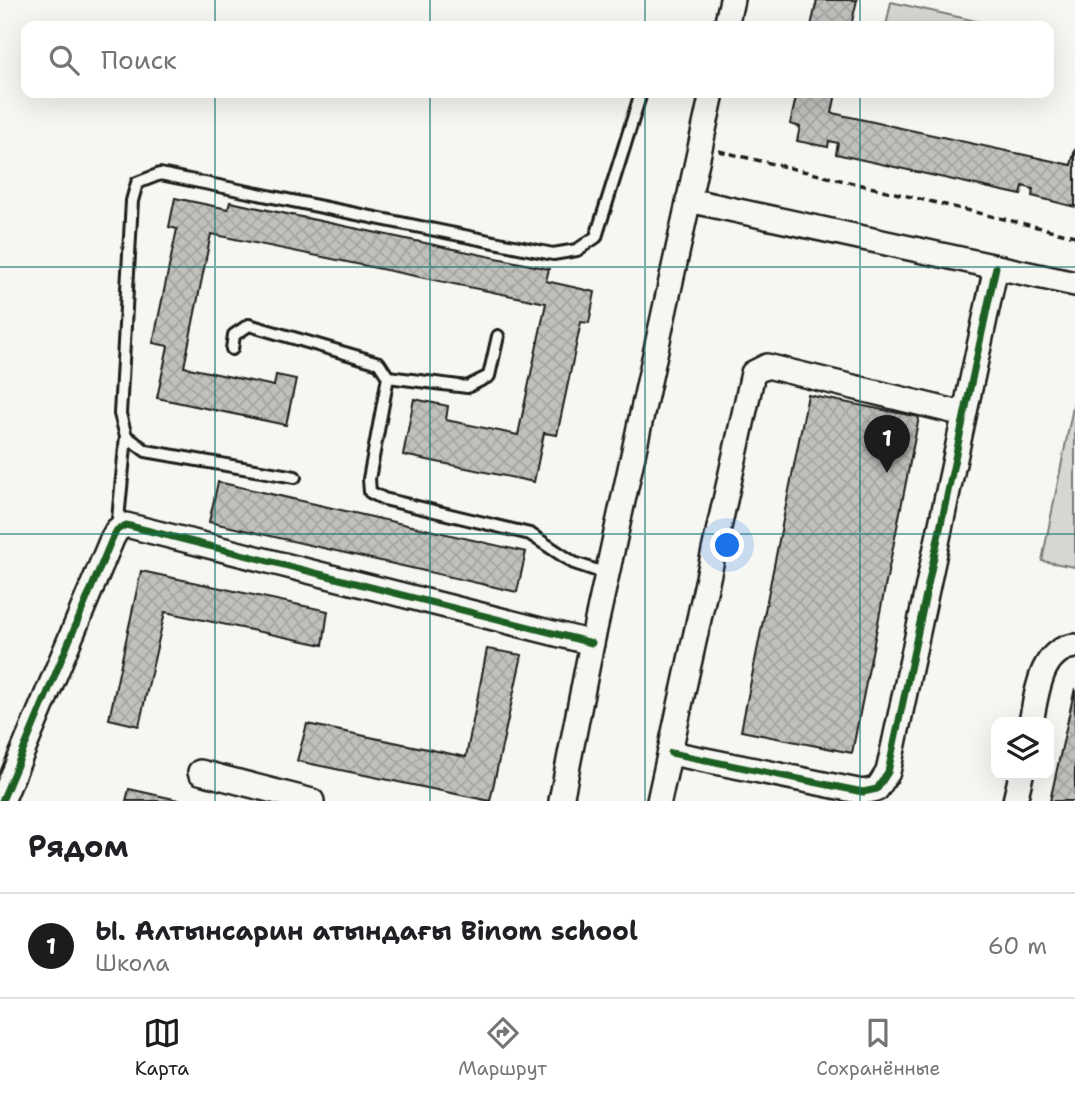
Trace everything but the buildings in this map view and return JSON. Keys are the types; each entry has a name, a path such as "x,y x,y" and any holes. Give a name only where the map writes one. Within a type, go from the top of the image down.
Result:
{"street":[{"path":"727,21 732,0"},
{"path":"561,801 592,643 711,98"},
{"path":"688,200 1075,284"},
{"path":"671,753 863,792 877,789 888,772 996,267"},
{"path":"659,801 753,373 767,366 964,414"},
{"path":"2,801 115,534 126,525 592,643"},
{"path":"1032,717 1047,661 1062,647 1075,646"},
{"path":"200,772 312,801"},
{"path":"1015,801 1020,780"}],"lane":[{"path":"115,534 126,436 120,414 132,201 137,183 160,174 553,254 577,250 596,237 639,98"},
{"path":"232,349 234,335 249,325 379,363 388,377 369,479 370,492 384,499 530,534 574,563 607,574"},
{"path":"388,377 467,387 489,376 498,336"},
{"path":"126,436 146,451 295,477"}],"path":[{"path":"700,146 1075,236"}],"shaded area":[{"path":"891,2 976,21 887,21"},
{"path":"1075,402 1075,567 1042,561"}],"cycle path":[{"path":"671,753 863,792 877,789 888,772 996,267"},
{"path":"2,801 112,539 117,530 126,525 592,643"}],"place":[{"name":"Ы. Алтынсарин атындағы Binom school","path":"887,473"}]}
